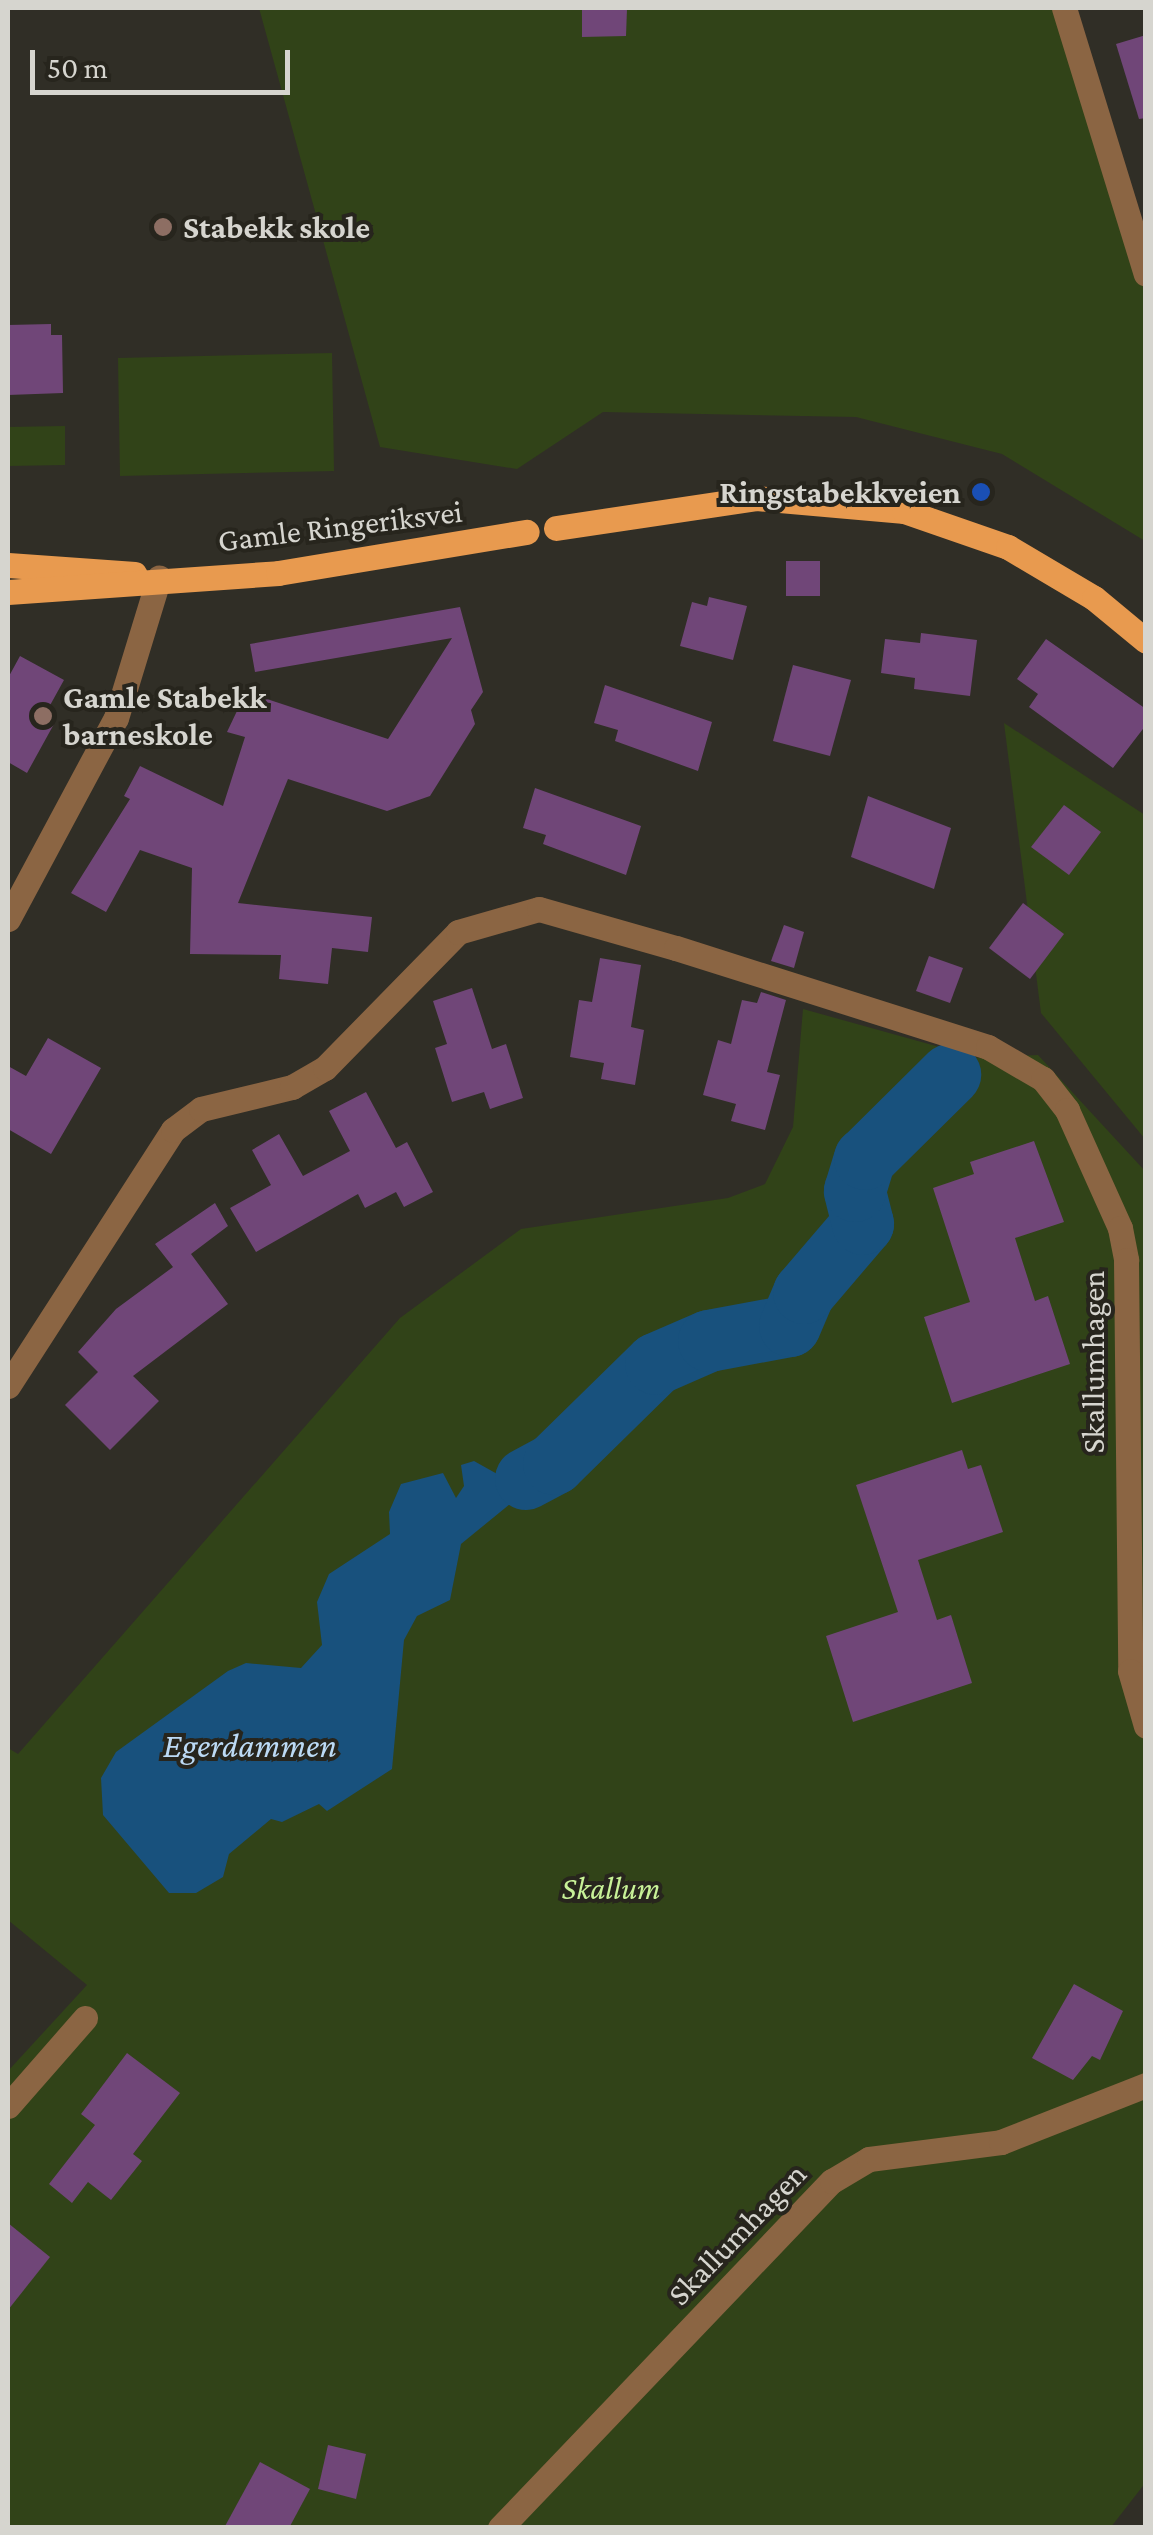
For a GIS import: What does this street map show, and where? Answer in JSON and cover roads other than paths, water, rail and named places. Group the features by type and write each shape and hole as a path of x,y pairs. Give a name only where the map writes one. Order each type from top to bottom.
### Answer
{"main road":[{"path":"556,528 756,498 904,511 1008,547 1094,598 1146,642"},
{"name":"Gamle Ringeriksvei","path":"8,592 159,577 278,573 527,532"},
{"name":"Gamle Ringeriksvei","path":"8,565 159,577"}],"street":[{"path":"1064,8 1146,274"},
{"path":"8,918 116,718 159,577"},
{"name":"Skallumhagen","path":"8,1386 173,1130 201,1108 292,1087 325,1068 458,932 486,918 538,908 988,1048 1042,1080 1067,1110 1120,1228 1130,1671 1146,1726"},
{"path":"8,2106 85,2018"},
{"name":"Skallumhagen","path":"500,2528 832,2181 870,2159 1002,2142 1146,2086"}],"water":[{"name":"Egerdammen","path":"474,1461 499,1475 522,1474 532,1486 461,1544 450,1600 417,1616 404,1640 392,1769 327,1811 319,1804 282,1822 271,1819 229,1854 223,1877 196,1893 169,1893 103,1815 101,1778 116,1752 228,1671 246,1663 301,1668 322,1645 317,1602 329,1574 390,1534 389,1512 401,1484 443,1473 456,1498 464,1486 461,1465"}],"waterway":[{"path":"526,1479 554,1464 656,1364 709,1341 790,1326 804,1293 863,1224 855,1191 865,1159 950,1075"}],"place":[{"name":"Stabekk skole","path":"163,227"},
{"name":"Ringstabekkveien","path":"981,492"},
{"name":"Gamle Stabekk barneskole","path":"43,716"}],"park label":[{"name":"Skallum","path":"611,1888"}]}
